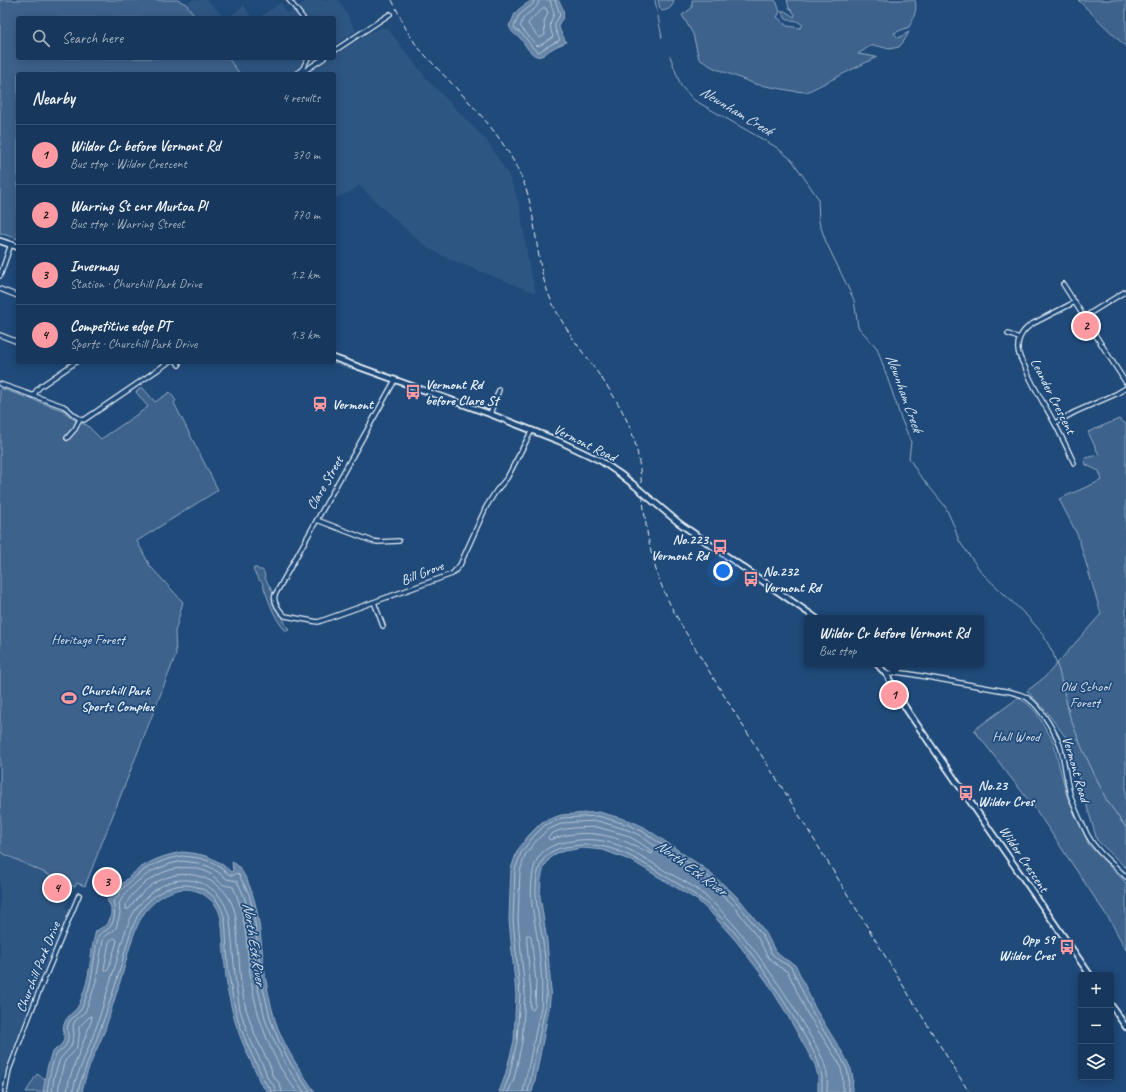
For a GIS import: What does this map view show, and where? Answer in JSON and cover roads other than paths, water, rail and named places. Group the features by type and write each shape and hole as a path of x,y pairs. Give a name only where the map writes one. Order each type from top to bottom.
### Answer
{"street":[{"path":"289,0 301,16"},
{"path":"336,50 390,14"},
{"path":"300,72 307,60"},
{"path":"302,72 321,60"},
{"path":"0,240 16,246"},
{"path":"0,276 11,244"},
{"path":"1063,284 1126,383"},
{"path":"0,290 16,295"},
{"path":"1084,317 1126,291"},
{"path":"1008,334 1019,338 1032,324 1074,302"},
{"path":"0,335 16,341"},
{"name":"Leander Crescent","path":"1019,338 1018,350 1025,369 1055,423 1074,463"},
{"name":"Vermont Road","path":"336,359 532,430 601,461 634,485 679,523 812,615"},
{"path":"34,396 36,391 41,386 73,364"},
{"path":"0,384 66,407 80,420 86,419 166,364"},
{"name":"Clare Street","path":"274,598 279,586 395,380"},
{"path":"1055,423 1126,388"},
{"path":"490,414 499,390"},
{"path":"67,438 75,429 80,420"},
{"name":"Bill Grove","path":"274,598 285,616 314,622 322,621 447,576 456,570 460,565 486,507 496,491 507,478 532,430"},
{"path":"317,520 372,541 399,541"},
{"path":"374,602 382,626"},
{"path":"880,667 887,675"},
{"name":"Vermont Road","path":"887,675 895,672 910,674 1011,692 1020,694 1036,705 1046,719 1061,747 1070,796 1092,843 1126,877"},
{"name":"Wildor Crescent","path":"887,675 909,713 1088,972"},
{"name":"Churchill Park Drive","path":"5,1092 9,1070 36,999 79,895"},
{"path":"1113,1008 1126,1027"}],"water":[{"path":"532,0 558,0 562,6 564,16 559,25 560,31 566,42 541,56 532,54 521,39 513,32 509,25 515,13"},
{"name":"North Esk River","path":"599,812 631,821 644,827 704,868 741,901 766,933 775,951 796,966 815,1008 851,1069 853,1079 852,1092 818,1092 818,1076 815,1065 767,982 736,941 712,914 697,900 632,861 603,850 583,848 557,853 551,857 544,867 541,879 540,896 547,941 551,990 549,1009 532,1092 499,1092 505,1076 514,1041 516,994 509,920 511,869 517,851 529,835 542,822 561,815"},
{"name":"North Esk River","path":"182,852 209,857 220,863 231,872 233,871 232,861 239,867 247,880 255,901 266,980 275,1020 287,1049 315,1092 268,1092 261,1084 248,1056 232,1011 227,990 221,917 216,906 210,899 195,890 186,889 170,892 162,897 148,908 139,921 105,1030 89,1068 82,1092 43,1092 50,1057 63,1042 64,1025 78,1006 84,991 96,931 108,924 111,914 111,907 107,900 129,877 142,867 164,856"}],"waterway":[{"name":"Newnham Creek","path":"655,0 662,38"},
{"name":"Newnham Creek","path":"670,56 681,86 694,100 776,147 792,160 818,198 819,222 826,242 854,300 858,327 877,348 900,416 911,442 909,458 918,473 945,506 959,541 982,573 1028,617 1042,633 1053,653 1070,717 1082,748 1106,799 1126,828"}],"railway":[{"path":"392,0 407,31 417,46 493,130 517,168 530,203 542,273 551,300 571,336 607,385 627,420 634,439 639,459 646,527 650,548 659,579 672,607 718,686 969,1092"}],"place":[{"name":"Warring St cnr Murtoa Pl","path":"1086,326"},
{"name":"Vermont Rd before Clare St","path":"413,392"},
{"name":"Vermont","path":"320,404"},
{"name":"No.223 Vermont Rd","path":"720,547"},
{"name":"No.232 Vermont Rd","path":"751,579"},
{"name":"Wildor Cr before Vermont Rd","path":"894,695"},
{"name":"Churchill Park Sports Complex","path":"69,698"},
{"name":"No.23 Wildor Cres","path":"966,793"},
{"name":"Invermay","path":"107,882"},
{"name":"Competitive edge PT","path":"57,888"},
{"name":"Opp 59 Wildor Cres","path":"1067,947"}],"park label":[{"name":"Heritage Forest","path":"88,639"},
{"name":"Old School Forest","path":"1085,694"},
{"name":"Hall Wood","path":"1016,736"}]}
